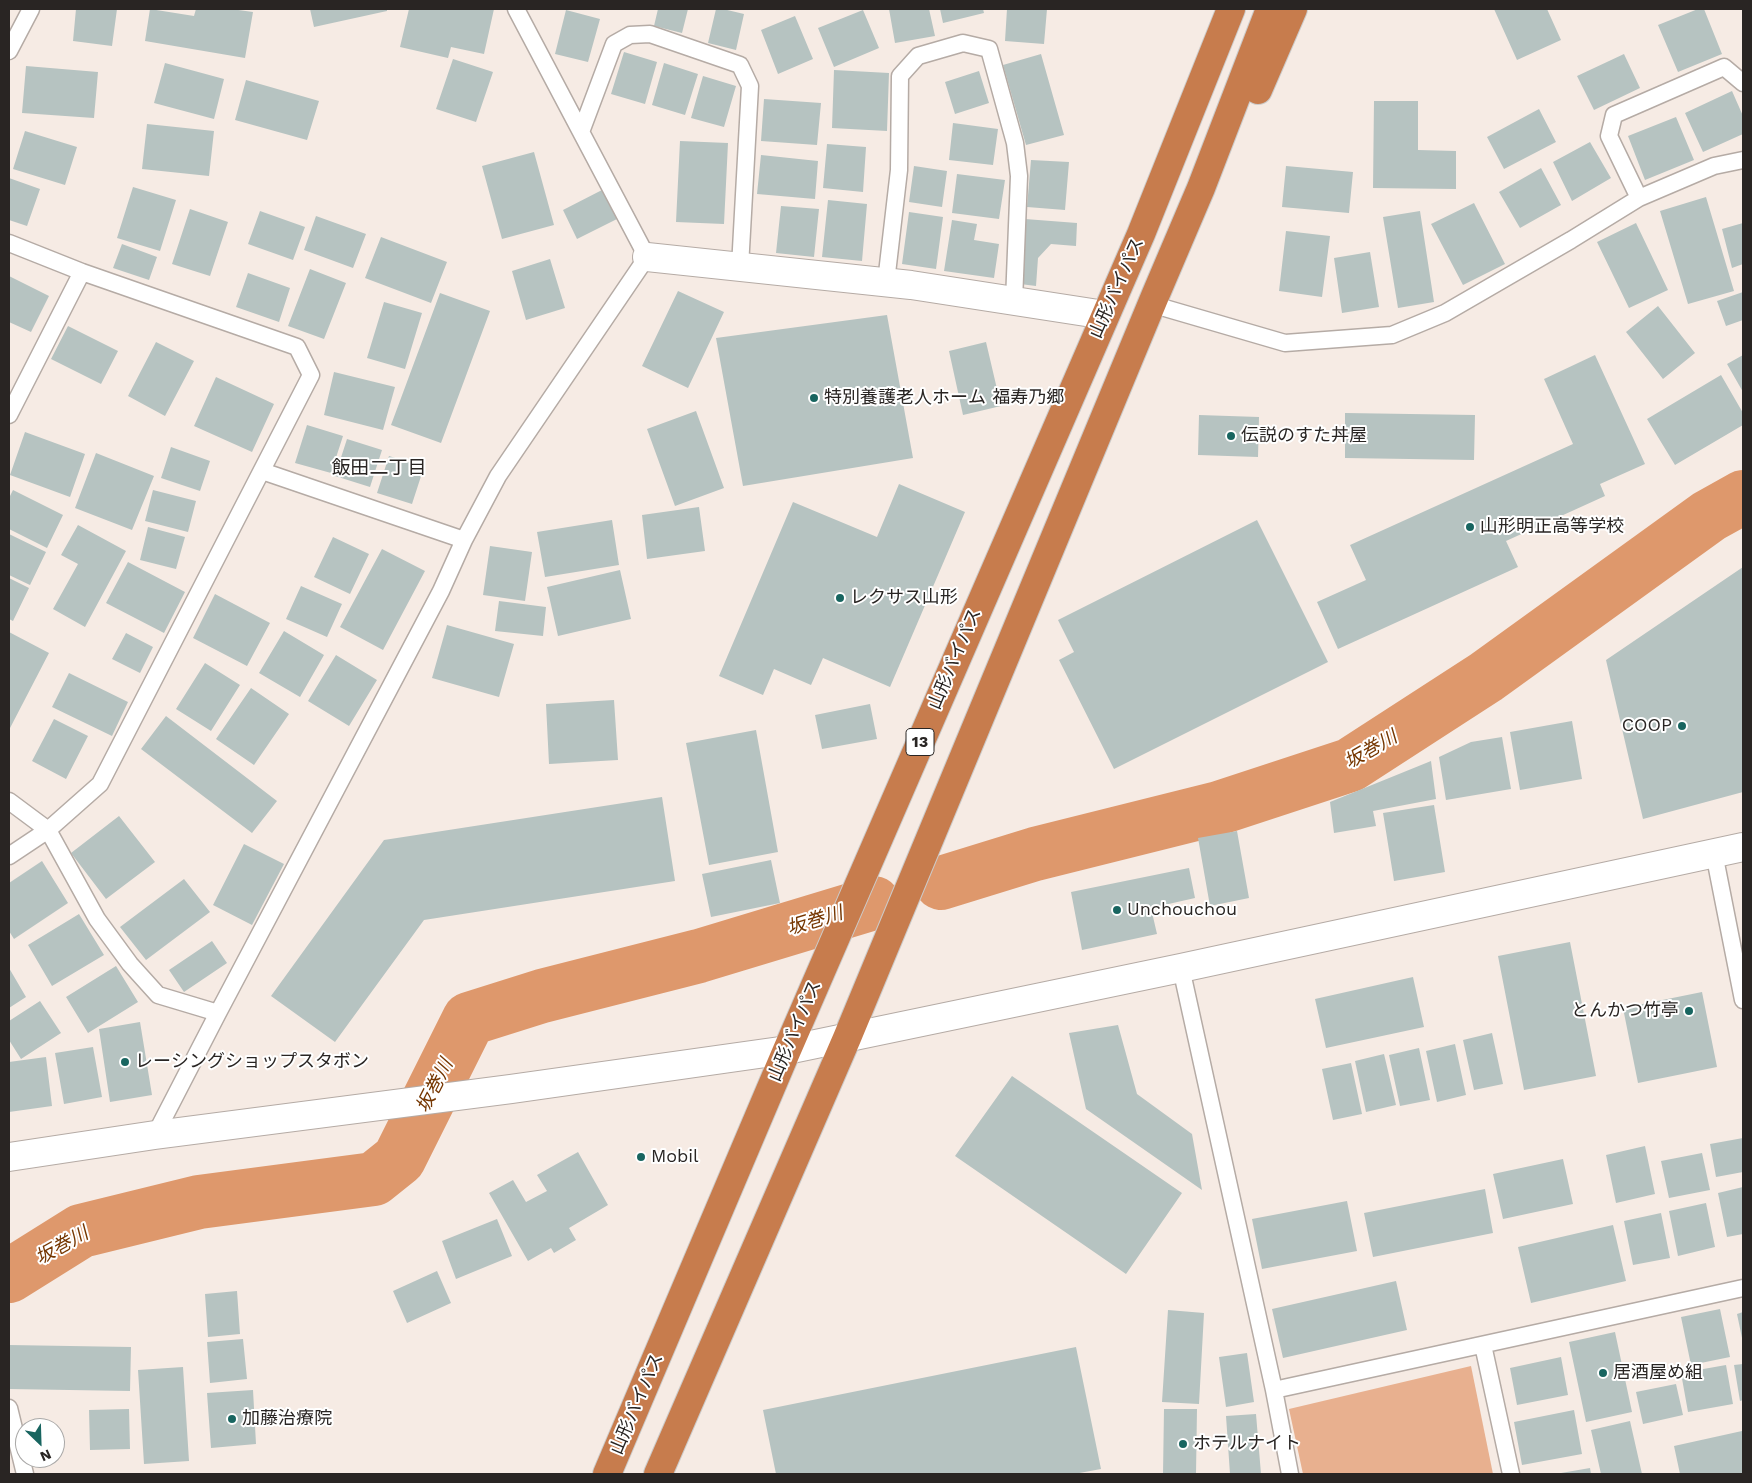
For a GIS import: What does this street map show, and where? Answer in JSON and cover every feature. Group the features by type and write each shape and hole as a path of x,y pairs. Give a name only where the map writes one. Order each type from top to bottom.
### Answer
{"highway":[{"path":"1141,234 1216,9"},
{"name":"山形バイパス","path":"607,1474 787,1050 1141,234 1230,9"},
{"name":"山形バイパス","path":"658,1474 847,1038 1201,188 1270,9"},
{"path":"1153,300 1230,155 1293,9"}],"street":[{"path":"647,257 886,282 1105,315"},
{"path":"9,1158 155,1135 512,1089 787,1050 1181,968 1743,847"}],"lane":[{"path":"9,51 32,9"},
{"path":"155,1135 441,591 464,540 498,476 647,257 516,9"},
{"path":"581,132 614,44 630,35 650,34 740,65 750,86 740,267"},
{"path":"886,282 899,170 900,76 918,56 963,43 990,49 1014,143 1019,176 1014,301"},
{"path":"1639,198 1610,136 1614,115 1724,67 1743,83"},
{"path":"1153,300 1285,342 1392,335 1445,313 1639,198 1714,166 1743,160"},
{"path":"9,243 82,272 298,347 311,375 100,784 48,830 9,856"},
{"path":"9,415 82,272"},
{"path":"262,471 464,540"},
{"path":"9,801 48,830 97,919 130,964 158,995 218,1014"},
{"path":"1714,853 1743,1000"},
{"path":"1181,968 1274,1390 1290,1474"},
{"path":"1274,1390 1743,1288"},
{"path":"1483,1345 1512,1474"},
{"path":"9,1408 25,1474"}],"shaded area":[{"path":"1471,1366 1493,1474 1303,1474 1289,1409"}],"building":[{"path":"76,9 117,9 112,46 73,41"},
{"path":"150,9 194,16 196,9 231,9 253,12 245,58 145,41"},
{"path":"310,9 387,9 387,11 314,27"},
{"path":"409,9 494,9 484,54 451,47 448,58 400,47"},
{"path":"658,9 688,9 682,33 654,26"},
{"path":"716,9 744,14 736,50 708,43"},
{"path":"889,9 929,9 935,36 895,43"},
{"path":"940,9 983,9 984,13 943,23"},
{"path":"1007,9 1047,9 1044,44 1005,41"},
{"path":"1494,9 1547,9 1561,40 1517,60"},
{"path":"1698,9 1704,9 1722,54 1678,72 1658,25"},
{"path":"566,10 600,19 588,62 555,54"},
{"path":"863,10 879,48 834,67 818,28"},
{"path":"795,16 813,59 778,74 761,30"},
{"path":"624,52 657,62 645,104 611,94"},
{"path":"1041,54 1064,135 1026,145 1003,65"},
{"path":"1624,54 1640,88 1594,110 1577,76"},
{"path":"453,59 493,72 476,122 436,109"},
{"path":"165,63 224,79 214,119 154,103"},
{"path":"664,63 698,74 685,115 652,105"},
{"path":"26,66 98,72 94,118 22,113"},
{"path":"834,70 889,73 887,131 832,128"},
{"path":"979,71 989,103 955,114 945,82"},
{"path":"703,76 736,86 724,127 691,118"},
{"path":"246,80 319,101 307,140 235,120"},
{"path":"1732,91 1743,116 1743,134 1703,152 1685,113"},
{"path":"764,99 821,103 817,145 761,141"},
{"path":"1374,101 1418,101 1418,150 1456,151 1456,189 1373,188"},
{"path":"1539,109 1556,142 1504,169 1487,137"},
{"path":"1676,117 1694,160 1645,180 1628,136"},
{"path":"953,123 998,129 993,165 949,160"},
{"path":"147,124 214,131 209,176 142,169"},
{"path":"25,131 77,147 65,185 13,169"},
{"path":"680,141 728,143 724,224 676,222"},
{"path":"1590,142 1611,178 1572,201 1553,162"},
{"path":"827,144 866,147 863,192 823,188"},
{"path":"534,152 554,225 502,239 482,166"},
{"path":"761,155 818,161 815,199 757,194"},
{"path":"1031,160 1069,162 1065,210 1027,207"},
{"path":"914,166 947,171 942,207 909,202"},
{"path":"1286,166 1353,172 1349,213 1282,207"},
{"path":"1541,168 1561,205 1520,228 1499,192"},
{"path":"957,174 1005,180 999,219 952,213"},
{"path":"9,178 40,189 27,226 9,220"},
{"path":"133,187 176,200 160,251 117,238"},
{"path":"602,190 617,219 577,239 563,210"},
{"path":"1706,197 1734,291 1688,304 1660,211"},
{"path":"828,200 867,204 862,261 822,257"},
{"path":"1474,203 1505,264 1463,285 1431,224"},
{"path":"781,206 819,209 814,257 776,253"},
{"path":"190,209 228,222 210,276 172,264"},
{"path":"260,211 305,227 293,260 248,244"},
{"path":"1420,211 1434,302 1398,308 1383,217"},
{"path":"909,212 943,217 936,269 902,264"},
{"path":"316,216 366,234 353,268 304,250"},
{"path":"1025,219 1077,223 1076,246 1051,244 1038,258 1036,286 1020,284"},
{"path":"952,220 977,224 974,240 999,244 994,278 944,271"},
{"path":"1636,223 1668,290 1629,308 1597,242"},
{"path":"1743,223 1743,264 1732,268 1722,229"},
{"path":"1286,231 1330,236 1322,297 1279,291"},
{"path":"381,237 447,262 431,303 365,278"},
{"path":"122,244 157,257 149,280 113,268"},
{"path":"1370,252 1379,307 1342,313 1334,258"},
{"path":"550,259 565,308 526,320 512,271"},
{"path":"310,269 346,283 324,339 288,326"},
{"path":"248,273 290,288 279,322 236,307"},
{"path":"9,276 49,296 31,332 9,322"},
{"path":"678,291 724,312 688,388 642,366"},
{"path":"1743,292 1743,320 1726,326 1717,301"},
{"path":"440,293 490,311 441,443 391,425"},
{"path":"384,302 422,313 405,369 367,358"},
{"path":"1658,306 1695,353 1663,379 1626,332"},
{"name":"特別養護老人ホーム 福寿乃郷","path":"887,315 913,458 743,486 716,338"},
{"path":"68,326 118,351 101,384 51,359"},
{"path":"156,342 194,361 165,416 128,396"},
{"path":"986,342 1001,406 963,415 949,351"},
{"path":"1595,355 1645,464 1600,484 1605,496 1506,541 1518,567 1338,649 1317,602 1366,580 1350,545 1573,444 1544,379"},
{"path":"1743,355 1743,392 1727,364"},
{"path":"334,372 395,387 383,430 324,415"},
{"path":"1721,375 1743,413 1743,425 1675,465 1647,419"},
{"path":"216,377 274,404 252,452 194,426"},
{"path":"696,411 724,488 675,506 647,429"},
{"path":"1345,413 1475,415 1474,460 1345,458"},
{"path":"1199,415 1259,417 1258,457 1198,455"},
{"path":"307,425 343,436 331,473 295,463"},
{"path":"25,432 85,454 70,497 10,475"},
{"path":"347,439 382,450 370,487 335,476"},
{"path":"171,447 210,461 200,491 161,478"},
{"path":"96,453 154,476 132,530 75,508"},
{"path":"389,456 424,467 412,504 377,493"},
{"name":"レクサス山形","path":"899,484 965,512 890,687 823,658 811,685 774,669 763,695 719,676 793,502 877,537"},
{"path":"13,490 63,515 47,548 9,529 9,498"},
{"path":"153,490 196,501 188,532 145,521"},
{"path":"699,507 705,551 647,559 642,515"},
{"path":"612,520 619,565 545,577 537,532"},
{"path":"1257,520 1328,662 1114,769 1059,660 1074,652 1058,620"},
{"path":"78,525 126,551 85,627 53,609 78,564 61,555"},
{"path":"148,527 185,537 176,569 140,560"},
{"path":"9,534 46,552 30,585 9,575"},
{"path":"333,537 369,554 350,594 314,577"},
{"path":"490,546 532,552 525,601 483,595"},
{"path":"382,549 425,571 383,650 340,627"},
{"path":"128,562 185,592 164,633 106,603"},
{"name":"COOP","path":"1743,567 1743,792 1643,819 1606,660"},
{"path":"620,570 631,619 558,636 547,587"},
{"path":"9,578 29,588 13,621 9,619"},
{"path":"301,586 342,604 327,637 286,619"},
{"path":"215,594 270,623 247,666 193,638"},
{"path":"499,601 546,607 543,636 495,631"},
{"path":"447,625 514,644 499,697 432,678"},
{"path":"284,631 324,655 300,697 259,673"},
{"path":"9,632 49,653 9,730"},
{"path":"126,633 153,647 140,673 112,659"},
{"path":"336,655 377,680 349,726 308,701"},
{"path":"205,663 240,685 211,731 176,709"},
{"path":"69,673 128,702 112,736 52,707"},
{"path":"251,688 289,714 254,765 216,739"},
{"path":"614,700 618,760 549,764 546,704"},
{"path":"870,704 877,739 822,749 815,715"},
{"path":"166,716 277,801 252,833 141,749"},
{"path":"54,719 88,736 66,779 32,761"},
{"path":"1572,721 1582,779 1520,790 1510,732"},
{"path":"756,730 778,852 709,865 686,743"},
{"path":"1502,737 1511,789 1446,800 1439,757 1471,742"},
{"path":"1431,761 1436,799 1373,811 1376,826 1334,833 1330,802"},
{"path":"662,797 675,881 424,920 335,1042 271,996 384,840"},
{"path":"1434,805 1445,872 1394,881 1383,813"},
{"path":"119,816 155,862 106,899 71,853"},
{"path":"1237,831 1249,898 1210,906 1198,838"},
{"path":"244,844 284,864 252,925 213,905"},
{"path":"771,860 780,903 711,917 702,874"},
{"path":"42,861 68,903 14,939 9,931 9,883"},
{"path":"1189,868 1195,898 1151,908 1157,934 1082,950 1071,892"},
{"path":"184,879 210,912 146,960 120,927"},
{"path":"79,914 104,955 52,986 28,945"},
{"path":"212,941 227,963 184,992 169,970"},
{"path":"1570,942 1596,1076 1524,1090 1498,956"},
{"path":"116,966 138,1002 88,1033 66,997"},
{"path":"9,968 26,997 9,1008"},
{"path":"1413,977 1424,1027 1326,1048 1315,999"},
{"path":"1702,992 1717,1067 1638,1083 1623,1008"},
{"path":"40,1001 61,1033 21,1059 9,1040 9,1021"},
{"name":"レーシングショップスタボン","path":"140,1022 152,1095 110,1102 99,1029"},
{"path":"1118,1025 1137,1094 1192,1134 1202,1190 1086,1109 1069,1033"},
{"path":"1492,1033 1503,1084 1474,1090 1463,1040"},
{"path":"1455,1044 1466,1095 1437,1102 1426,1051"},
{"path":"93,1047 102,1097 64,1104 55,1053"},
{"path":"1419,1048 1430,1100 1400,1106 1389,1055"},
{"path":"1384,1054 1396,1105 1366,1112 1355,1061"},
{"path":"46,1057 52,1106 9,1112 9,1062"},
{"path":"1351,1063 1362,1114 1333,1120 1322,1069"},
{"path":"1012,1076 1182,1193 1126,1274 955,1156"},
{"path":"1743,1138 1743,1172 1716,1177 1710,1144"},
{"path":"1645,1146 1655,1194 1616,1203 1606,1155"},
{"path":"578,1152 608,1205 569,1228 576,1240 554,1253 551,1248 528,1261 489,1193 513,1180 526,1202 547,1191 537,1175"},
{"path":"1702,1153 1710,1190 1669,1198 1661,1161"},
{"path":"1563,1159 1573,1204 1503,1219 1493,1174"},
{"path":"1743,1187 1743,1234 1727,1237 1718,1193"},
{"path":"1485,1189 1493,1233 1373,1257 1364,1213"},
{"path":"1347,1201 1357,1251 1262,1269 1252,1219"},
{"path":"1706,1203 1715,1247 1678,1256 1669,1211"},
{"path":"1661,1213 1670,1258 1633,1265 1624,1221"},
{"path":"497,1219 512,1256 456,1279 442,1241"},
{"path":"1613,1225 1626,1281 1531,1303 1518,1247"},
{"path":"437,1271 451,1303 407,1323 393,1291"},
{"path":"1396,1281 1407,1330 1283,1358 1272,1309"},
{"path":"237,1291 240,1334 208,1337 205,1294"},
{"path":"1720,1309 1730,1357 1691,1365 1681,1317"},
{"path":"1168,1310 1204,1313 1199,1404 1162,1402"},
{"path":"1743,1312 1743,1338 1742,1338 1737,1314"},
{"path":"1615,1332 1632,1412 1586,1422 1569,1342"},
{"path":"243,1339 247,1379 210,1383 207,1342"},
{"path":"9,1345 131,1347 130,1391 9,1389"},
{"path":"1076,1347 1101,1469 1074,1474 776,1474 763,1410"},
{"path":"1247,1353 1254,1402 1226,1407 1219,1357"},
{"path":"1561,1357 1568,1395 1517,1405 1510,1368"},
{"path":"1743,1364 1743,1400 1740,1401 1734,1365"},
{"path":"1726,1365 1733,1404 1688,1412 1681,1373"},
{"path":"183,1367 189,1461 144,1464 138,1370"},
{"path":"1676,1384 1683,1415 1643,1424 1636,1392"},
{"name":"加藤治療院","path":"253,1390 256,1444 211,1448 207,1393"},
{"path":"129,1409 130,1449 90,1450 89,1410"},
{"path":"1164,1409 1197,1409 1196,1474 1163,1474"},
{"path":"1574,1410 1582,1454 1522,1465 1514,1422"},
{"path":"1256,1414 1261,1474 1230,1474 1226,1416"},
{"path":"1630,1421 1642,1474 1601,1474 1591,1430"},
{"path":"1742,1431 1743,1474 1680,1474 1674,1446"},
{"path":"1590,1468 1591,1474 1561,1474 1561,1473"}],"waterway":[{"name":"坂巻川","path":"941,883 1035,854 1219,808 1350,765 1486,677 1709,516 1743,497"},
{"name":"坂巻川","path":"9,1276 81,1231 199,1202 374,1179 399,1159 469,1019 542,996 699,956 874,903"}],"place":[{"name":"特別養護老人ホーム 福寿乃郷","path":"814,398"},
{"name":"伝説のすた丼屋","path":"1231,436"},
{"name":"山形明正高等学校","path":"1470,527"},
{"name":"レクサス山形","path":"840,598"},
{"name":"COOP","path":"1682,726"},
{"name":"Unchouchou","path":"1117,910"},
{"name":"とんかつ竹亭","path":"1689,1011"},
{"name":"レーシングショップスタボン","path":"125,1062"},
{"name":"Mobil","path":"641,1157"},
{"name":"居酒屋め組","path":"1603,1373"},
{"name":"加藤治療院","path":"232,1419"},
{"name":"ホテルナイト","path":"1183,1444"}],"district":[{"name":"飯田二丁目","path":"379,468"}]}
